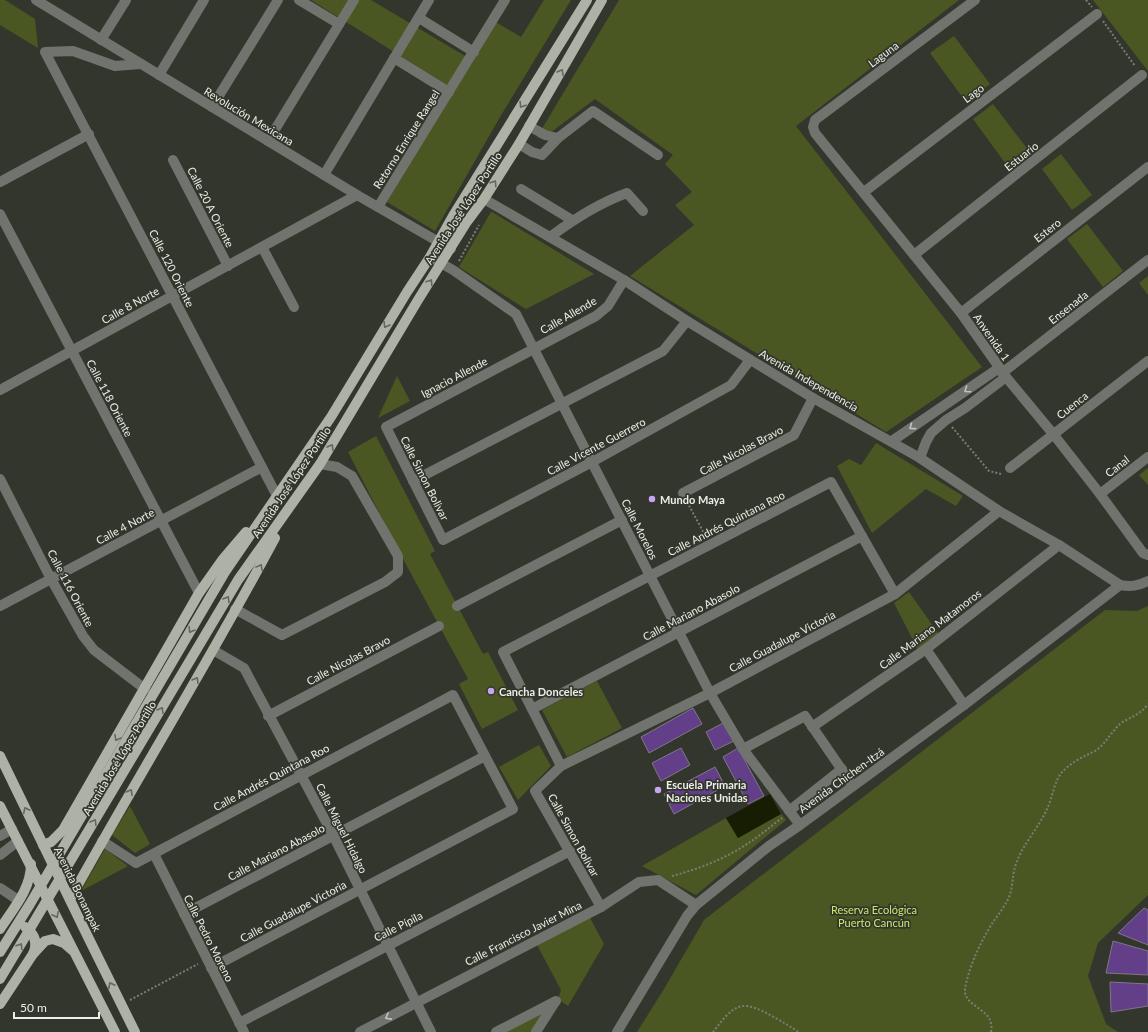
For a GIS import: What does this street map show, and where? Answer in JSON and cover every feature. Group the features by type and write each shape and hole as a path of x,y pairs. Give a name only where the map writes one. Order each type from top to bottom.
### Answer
{"main road":[{"name":"Avenida José López Portillo","path":"0,952 34,898 225,572 331,417 406,292 430,257 453,216 587,0"},
{"name":"Avenida José López Portillo","path":"0,979 238,580 320,464 418,300 466,223 484,199 519,144 602,0"},
{"path":"43,845 51,842 60,833 72,815 200,593 224,559 277,496"},
{"path":"70,899 235,609 250,586 294,502"},
{"name":"Avenida Bonampak","path":"0,756 135,1032"},
{"path":"0,806 3,818 12,829 115,1032"},
{"path":"72,815 74,831 80,837 88,841 103,840"},
{"path":"0,930 28,885 31,873 30,864"},
{"path":"0,930 13,925 26,927 34,936 36,948 0,1004"},
{"path":"33,954 45,941 54,939 64,943 75,952"}],"street":[{"name":"Revolución Mexicana","path":"36,0 48,3 101,40 357,195 451,249"},
{"path":"101,40 126,0"},
{"path":"159,75 204,0"},
{"path":"212,107 278,0"},
{"path":"299,0 339,24"},
{"path":"268,141 354,0"},
{"path":"324,175 430,0"},
{"path":"449,92 505,0"},
{"name":"Laguna","path":"815,133 813,127 815,120 975,0"},
{"name":"Lago","path":"864,192 1097,14"},
{"path":"419,18 474,52"},
{"name":"Calle 120 Oriente","path":"141,64 115,66 73,51 45,52 277,496"},
{"name":"Retorno Enrique Rangel","path":"378,207 449,92 394,58"},
{"name":"Estuario","path":"914,256 1142,76"},
{"path":"519,144 532,152 542,155 558,138 593,111 658,155"},
{"path":"529,126 545,135 558,138"},
{"name":"Anvenida 1","path":"815,133 961,313 1003,373 1100,494 1143,553 1148,555"},
{"path":"0,182 89,134"},
{"name":"Calle 20 A Oriente","path":"173,160 228,266"},
{"name":"Estero","path":"961,313 1148,167"},
{"path":"521,189 572,220"},
{"path":"550,237 572,220 612,198 627,193 643,210"},
{"name":"Calle 8 Norte","path":"0,390 357,195"},
{"name":"Avenida Independencia","path":"484,199 624,280 687,321 813,398 892,441 999,510 1059,545 1120,585"},
{"name":"Calle 118 Oriente","path":"0,214 200,593"},
{"path":"262,247 294,307"},
{"path":"430,257 442,263"},
{"name":"Ensenada","path":"920,458 931,433 946,420 965,408 1003,373 1148,260"},
{"name":"Calle Morelos","path":"442,263 516,314 710,693 744,750 800,825"},
{"name":"Calle Allende","path":"533,348 596,316 608,306 624,280"},
{"path":"413,481 663,351 687,321"},
{"name":"Ignacio Allende","path":"386,427 533,348"},
{"name":"Calle Vicente Guerrero","path":"443,540 592,462 731,385 750,360"},
{"name":"Cuenca","path":"1010,468 1148,361"},
{"name":"Ensenada","path":"892,441 1003,373"},
{"name":"Calle Nicolas Bravo","path":"683,493 794,435 813,398"},
{"name":"Calle Simon Bolivar","path":"386,427 443,540"},
{"name":"Canal","path":"1100,494 1148,457"},
{"path":"235,609 282,635 384,582 398,572 398,556 352,476 337,467 320,464"},
{"name":"Calle 4 Norte","path":"0,606 262,467"},
{"name":"Calle 116 Oriente","path":"0,479 83,636 94,650 145,689"},
{"name":"Calle Andrés Quintana Roo","path":"532,709 503,652 831,482 862,536"},
{"name":"Calle Guadalupe Victoria","path":"561,766 710,693 895,594 999,510"},
{"path":"457,606 622,520"},
{"path":"862,536 895,594"},
{"name":"Calle Mariano Abasolo","path":"532,709 862,536"},
{"name":"Calle Mariano Matamoros","path":"812,727 926,649 1059,545"},
{"path":"1120,585 1139,585 1148,581"},
{"name":"Avenida Chichen-Itzá","path":"617,1032 687,916 696,905 769,846 964,705 1120,585"},
{"name":"Calle Nicolas Bravo","path":"268,716 439,626"},
{"path":"926,649 964,705"},
{"name":"Calle Miguel Hidalgo","path":"213,650 244,668 360,889 431,1032"},
{"name":"Calle Andrés Quintana Roo","path":"103,840 136,863 453,695 485,756"},
{"path":"532,709 561,766"},
{"path":"744,750 805,716 853,786"},
{"name":"Calle Guadalupe Victoria","path":"209,964 360,889 513,808 485,756"},
{"name":"Calle Mariano Abasolo","path":"184,914 485,756"},
{"name":"Calle Simon Bolivar","path":"561,766 535,791 601,907"},
{"path":"789,811 842,769"},
{"path":"0,836 12,829"},
{"path":"0,855 18,841"},
{"name":"Calle Pípila","path":"241,1027 388,945 570,851"},
{"name":"Calle Pedro Moreno","path":"154,854 241,1027"},
{"path":"658,880 696,905"},
{"name":"Calle Francisco Javier Mina","path":"360,1032 601,907 639,882 658,880"},
{"path":"0,888 18,900"},
{"path":"496,1032 556,1000 536,1032"}],"path":[{"path":"1086,0 1142,76"},
{"path":"946,420 989,471 1002,474 1010,468"},
{"path":"683,493 710,545"},
{"path":"991,1032 992,1025 988,1016 966,997 965,991 969,975 978,952 993,922 1002,911 1010,896 1015,866 1025,845 1038,827 1048,808 1060,775 1065,769 1098,749 1120,724 1144,710 1148,704"},
{"path":"658,880 685,873 727,856 750,842 789,811"},
{"path":"121,1005 209,964"},
{"path":"713,1032 735,1009 743,1006 756,1008 799,1032"}],"green space":[{"path":"0,0 5,0 35,19 38,48 0,25"},
{"path":"311,0 371,0 470,59 494,21 521,37 544,0 571,0 500,117 435,231 387,202 455,90"},
{"path":"619,0 959,0 796,126 982,367 886,432 630,276 694,225 675,205 692,192 665,164 673,155 595,99 542,139 537,137"},
{"path":"1093,0 1148,0 1148,71"},
{"path":"954,36 990,84 966,102 930,53"},
{"path":"993,104 1029,151 1008,167 973,119"},
{"path":"1061,154 1092,195 1072,210 1042,169"},
{"path":"491,212 594,274 526,309 459,267"},
{"path":"1087,224 1123,271 1103,287 1067,239"},
{"path":"1148,276 1148,295 1139,283"},
{"path":"397,376 410,401 378,418"},
{"path":"376,436 435,551 430,554 483,654 488,652 518,710 482,729 459,684 468,679 402,557 348,452"},
{"path":"876,443 963,496 956,506 926,489 872,533 837,466 849,459 861,465"},
{"path":"1148,468 1148,485 1139,475"},
{"path":"909,592 940,636 918,650 894,603"},
{"name":"Reserva Ecológica Puerto Cancún","path":"1148,606 1148,895 1098,943 1088,976 1106,1024 1118,1032 637,1032 704,920 1105,610 1137,611"},
{"path":"597,681 622,728 567,757 542,710"},
{"path":"539,745 551,766 518,800 499,767"},
{"path":"130,806 150,844 135,853 112,835"},
{"path":"781,814 786,820 696,895 642,866 726,818 738,838"},
{"path":"105,849 128,866 81,891"},
{"path":"589,916 604,944 568,1006 558,999 561,990 537,945"},
{"path":"550,1005 533,1032 502,1032"}],"shaded area":[{"path":"770,794 781,814 738,838 726,818"}],"building":[{"path":"693,708 702,724 649,753 641,737"},
{"path":"727,721 736,740 715,750 706,732"},
{"path":"681,748 690,765 661,781 652,763"},
{"path":"738,748 764,796 748,804 723,757"},
{"path":"715,767 725,786 674,814 664,794"},
{"path":"1144,908 1148,910 1148,945 1118,933"},
{"path":"1113,941 1148,951 1148,975 1106,973"},
{"path":"1110,982 1148,984 1148,1006 1111,1012"}],"place":[{"name":"Mundo Maya","path":"652,499"},
{"name":"Cancha Donceles","path":"491,691"},
{"name":"Escuela Primaria Naciones Unidas","path":"658,790"}]}
